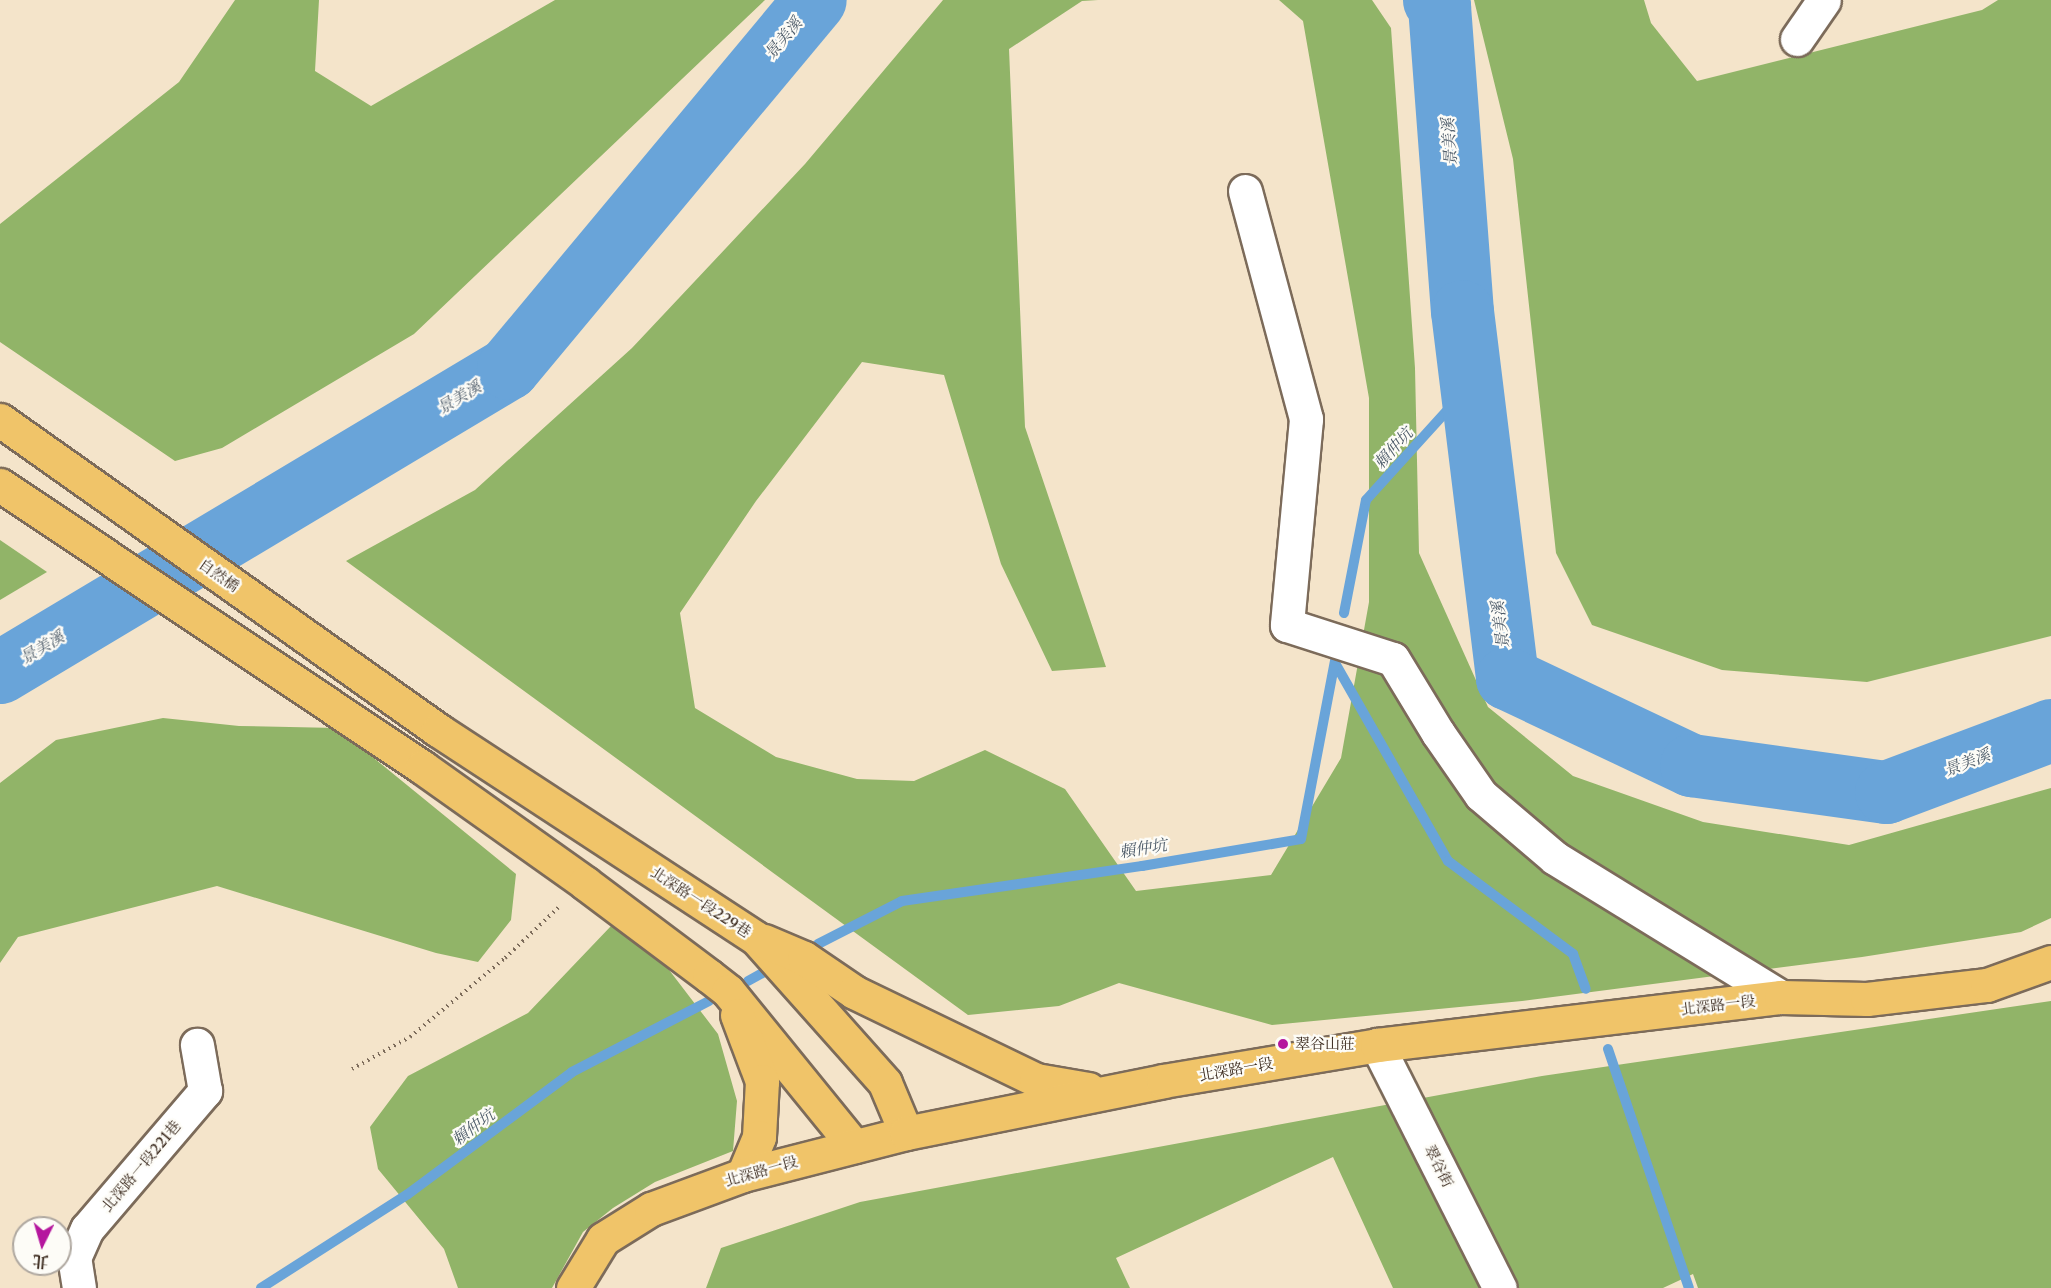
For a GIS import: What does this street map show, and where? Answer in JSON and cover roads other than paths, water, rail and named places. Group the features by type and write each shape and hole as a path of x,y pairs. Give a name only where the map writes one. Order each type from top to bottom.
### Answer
{"main road":[{"name":"自然橋","path":"0,420 438,730"},
{"path":"0,485 422,767 585,882 728,991 854,1146"},
{"name":"北深路一段229巷","path":"438,730 756,938 885,1083 906,1133"},
{"path":"756,938 804,958 854,992 1035,1080 1105,1092"},
{"name":"北深路一段","path":"573,1288 603,1239 651,1209 743,1175 906,1133 1105,1092 1377,1045 1781,997 1867,999 1987,985 2051,962"},
{"path":"728,991 762,1080 759,1137 743,1175"}],"street":[{"path":"1797,39 1824,0"},
{"path":"1245,191 1306,419 1287,625 1393,658 1438,733 1481,795 1555,858 1781,997"},
{"name":"北深路一段221巷","path":"79,1288 74,1258 87,1229 205,1091 197,1045"},
{"name":"翠谷街","path":"1377,1045 1500,1288"}],"waterway":[{"name":"景美溪","path":"0,672 508,368 815,0"},
{"name":"景美溪","path":"1434,0 1439,6 1462,311 1507,678 1691,765 1886,792 2051,730"},
{"name":"賴仲坑","path":"1344,613 1366,500 1471,384"},
{"name":"賴仲坑","path":"818,944 902,901 1142,866 1301,839 1335,660"},
{"path":"1335,663 1448,861 1573,954 1586,989"},
{"name":"賴仲坑","path":"748,981 775,966"},
{"name":"賴仲坑","path":"261,1288 408,1194 572,1072 709,1001"},
{"path":"1608,1049 1689,1288"}],"place":[{"name":"翠谷山莊","path":"1283,1044"}]}
